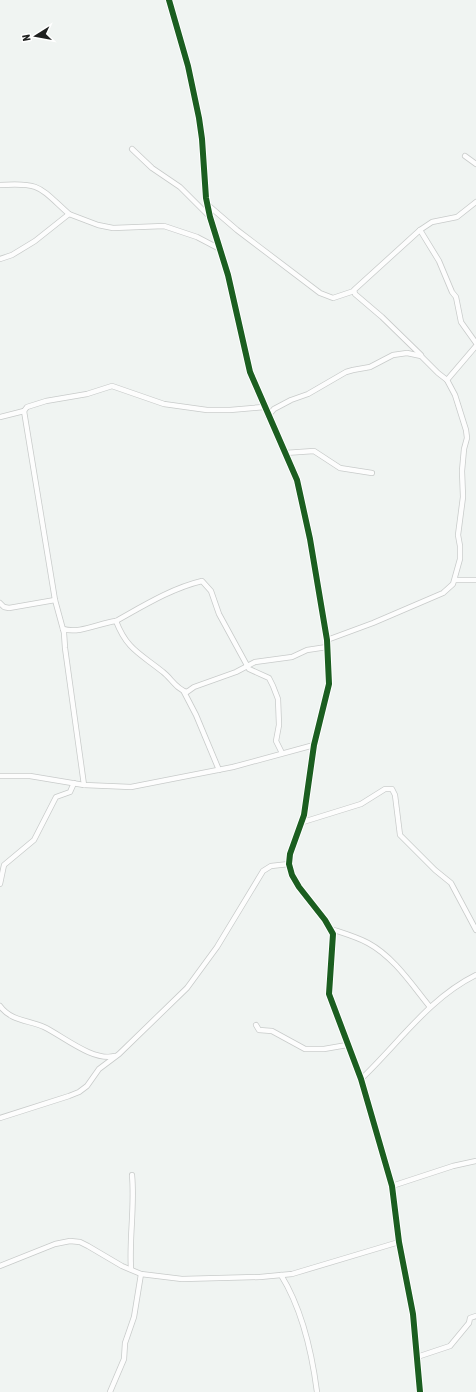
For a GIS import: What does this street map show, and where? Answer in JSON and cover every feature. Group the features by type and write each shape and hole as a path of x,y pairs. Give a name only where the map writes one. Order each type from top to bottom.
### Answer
{"street":[{"path":"169,0 188,66 198,111 210,217 218,248 230,281 250,372 297,480 303,504 327,640 329,684 314,745 303,822 290,854 289,864 292,875 299,887 331,929 334,940 328,994 361,1079 392,1186 399,1242 413,1314 420,1392"},
{"path":"132,149 152,168 180,187 210,217"},
{"path":"465,156 476,164"},
{"path":"0,185 36,186 43,190 69,214 98,226 113,228 164,226 197,237 218,248"},
{"path":"354,292 354,288 420,230 432,222 457,217 476,202"},
{"path":"208,205 237,230 320,294 333,298 354,292"},
{"path":"0,259 12,255 35,241 69,214"},
{"path":"420,230 440,261 452,292 456,297 461,322 476,343"},
{"path":"327,640 373,624 443,593 450,588 455,580 460,553 458,535 463,498 462,459 467,438 455,395 447,380 354,292"},
{"path":"447,380 476,346"},
{"path":"268,416 279,406 308,394 353,370 370,367 398,353 421,356"},
{"path":"0,417 24,411 30,405 81,395 112,386 164,404 207,410 230,410 264,406"},
{"path":"24,411 55,600 63,629 84,784"},
{"path":"285,453 314,451 340,468 372,473"},
{"path":"455,580 476,580"},
{"path":"63,629 77,631 102,622 116,621 162,597 202,581 210,591 225,626 249,669 254,673 269,678 273,686 278,699 279,725 276,741 282,754"},
{"path":"0,603 4,607 9,608 55,600"},
{"path":"116,621 124,639 133,651 163,672 184,692 196,715 219,770"},
{"path":"184,692 261,661 292,657 307,650 327,647"},
{"path":"0,776 30,776 74,783 131,787 219,770 314,745"},
{"path":"0,884 6,862 34,840 56,797 70,792 74,783"},
{"path":"303,822 361,804 385,789 392,789 395,795 400,835 435,870 452,883 476,930"},
{"path":"0,1118 79,1092 87,1086 104,1065 119,1054 166,1010 202,970 263,871 271,866 289,864"},
{"path":"331,929 368,943 384,954 400,970 430,1007"},
{"path":"361,1079 430,1007 453,989 476,975"},
{"path":"0,1006 6,1014 43,1027 87,1051 109,1057 119,1054"},
{"path":"256,1025 259,1030 272,1031 305,1049 324,1049 347,1045"},
{"path":"392,1186 453,1166 476,1161"},
{"path":"131,1269 130,1247 133,1189 132,1175"},
{"path":"0,1266 55,1244 70,1241 80,1242 141,1274 182,1278 260,1277 306,1270 399,1242"},
{"path":"110,1392 124,1359 125,1343 134,1317 141,1274"},
{"path":"281,1275 286,1283 304,1330 313,1363 317,1392"},
{"path":"417,1357 450,1346 469,1323 470,1318 476,1316"}],"cycle path":[{"path":"169,0 188,66 199,118 206,198 210,217 228,275 250,372 297,480 310,539 327,640 329,684 314,745 304,815 290,854 289,864 292,875 299,887 325,920 333,934 329,994 361,1079 392,1186 399,1242 413,1314 420,1392"}]}
